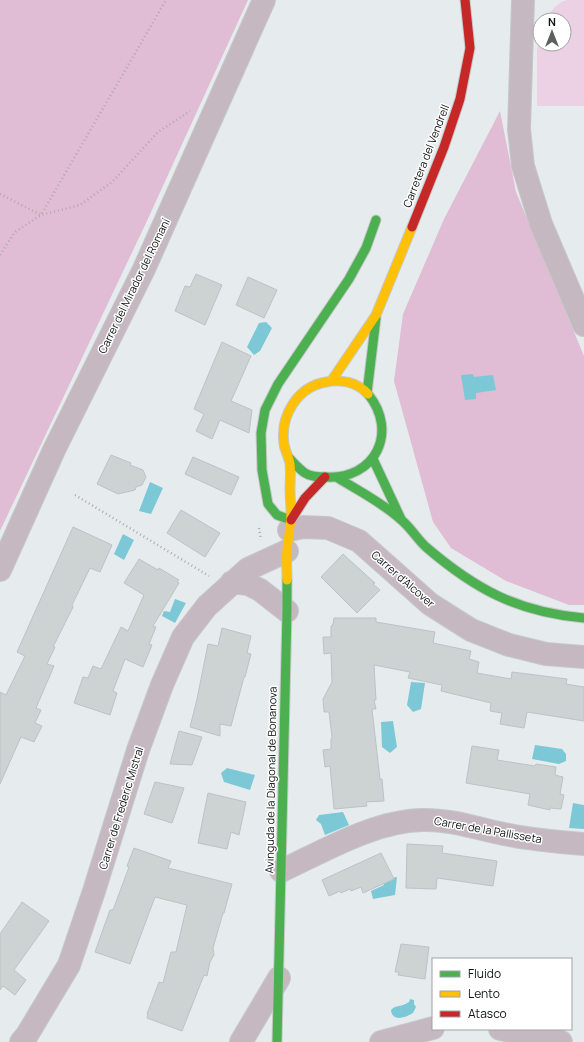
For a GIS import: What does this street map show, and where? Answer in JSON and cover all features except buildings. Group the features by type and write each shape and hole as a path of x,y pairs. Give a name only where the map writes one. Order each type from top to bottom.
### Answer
{"street":[{"name":"Carrer del Mirador del Romaní","path":"0,570 54,450 144,269 264,0"},
{"name":"Carretera del Vendrell","path":"332,380 376,315 444,147 460,99 470,48 465,0"},
{"path":"523,0 519,129 523,166 541,224 584,325"},
{"path":"289,533 268,504 262,470 261,434 265,410 278,384 349,279 366,248 376,220"},
{"name":"Carretera del Vendrell","path":"367,393 376,315"},
{"path":"332,380 345,381 357,385 367,393 376,404 382,418 383,432 380,446 373,459 352,475 338,478 315,476 303,472 289,458 284,444 287,416 293,402 304,391 317,383 332,380"},
{"name":"Avinguda de la Diagonal de Bonanova","path":"277,1042 289,533 289,458"},
{"path":"373,459 401,519"},
{"path":"289,533 305,498 325,477"},
{"path":"338,478 401,519 448,567 502,600 532,610 562,617 584,618"},
{"name":"Carrer d'Alcover","path":"289,533 304,526 328,528 359,541 430,604 471,630 509,644 546,654 584,658"},
{"name":"Carrer de Frederic Mistral","path":"21,1042 27,1035 68,965 101,870 138,750 162,685 183,637 206,606 289,533"},
{"path":"232,582 248,584 260,590 287,611"},
{"name":"Carrer de la Pallisseta","path":"281,871 333,846 369,831 395,823 423,820 461,824 509,835 556,842 584,844"},
{"path":"242,1042 279,978"},
{"path":"381,1042 432,1028"},
{"path":"505,1030 549,1038 561,1042"}],"path":[{"path":"41,215 166,0"},
{"path":"0,254 15,232 41,215 80,205 112,182 158,132 191,111"},
{"path":"0,194 41,215"},
{"path":"75,495 210,577"}],"shaded area":[{"path":"0,0 248,0 146,223 0,531"},
{"path":"584,0 584,106 537,106 537,52 572,52 572,12 551,12 557,5 563,1"},
{"path":"500,111 516,192 584,356 584,605 569,605 506,581 451,548 433,522 394,381 403,314 444,219"}],"water":[{"path":"266,322 272,328 260,351 254,355 247,347 259,323"},
{"path":"473,374 474,377 493,375 496,390 476,393 476,399 465,400 461,375"},
{"path":"150,482 163,488 151,514 139,511"},
{"path":"123,534 134,540 124,560 114,554"},
{"path":"175,599 186,603 175,623 162,616 164,611 170,612"},
{"path":"411,682 425,683 421,709 413,712 407,705"},
{"path":"393,721 397,747 390,753 382,747 381,722"},
{"path":"535,745 562,749 566,754 566,761 559,764 532,759"},
{"path":"227,768 255,775 250,790 224,782 221,773"},
{"path":"573,803 584,805 584,829 569,828"},
{"path":"343,812 349,825 325,835 321,824 316,820 319,815"},
{"path":"397,877 395,895 373,899 371,891 384,885 382,880"},
{"path":"410,999 414,1000 416,1007 413,1013 396,1018 392,1014 391,1010 395,1007 406,1004"}],"traffic: fast":[{"path":"291,520 277,515 268,504 262,470 261,433 265,410 278,384 349,279 366,248 376,220"},
{"path":"367,393 376,318"},
{"path":"289,458 305,473 312,476 343,476 358,471 369,462 377,451 381,438 381,423 377,409 368,394"},
{"path":"373,459 401,519"},
{"path":"338,478 392,512 403,521 426,547 444,562 481,587 518,604 560,615 584,618"},
{"path":"277,1042 287,580"}],"traffic: slow":[{"path":"332,380 376,315 412,227"},
{"path":"287,580 287,554 291,518 290,470 283,434 288,413 299,396 316,385 326,382 348,382 354,384 368,394"}],"traffic: jam":[{"path":"412,227 444,147 460,99 470,48 465,0"},
{"path":"291,520 305,498 325,477"}]}
